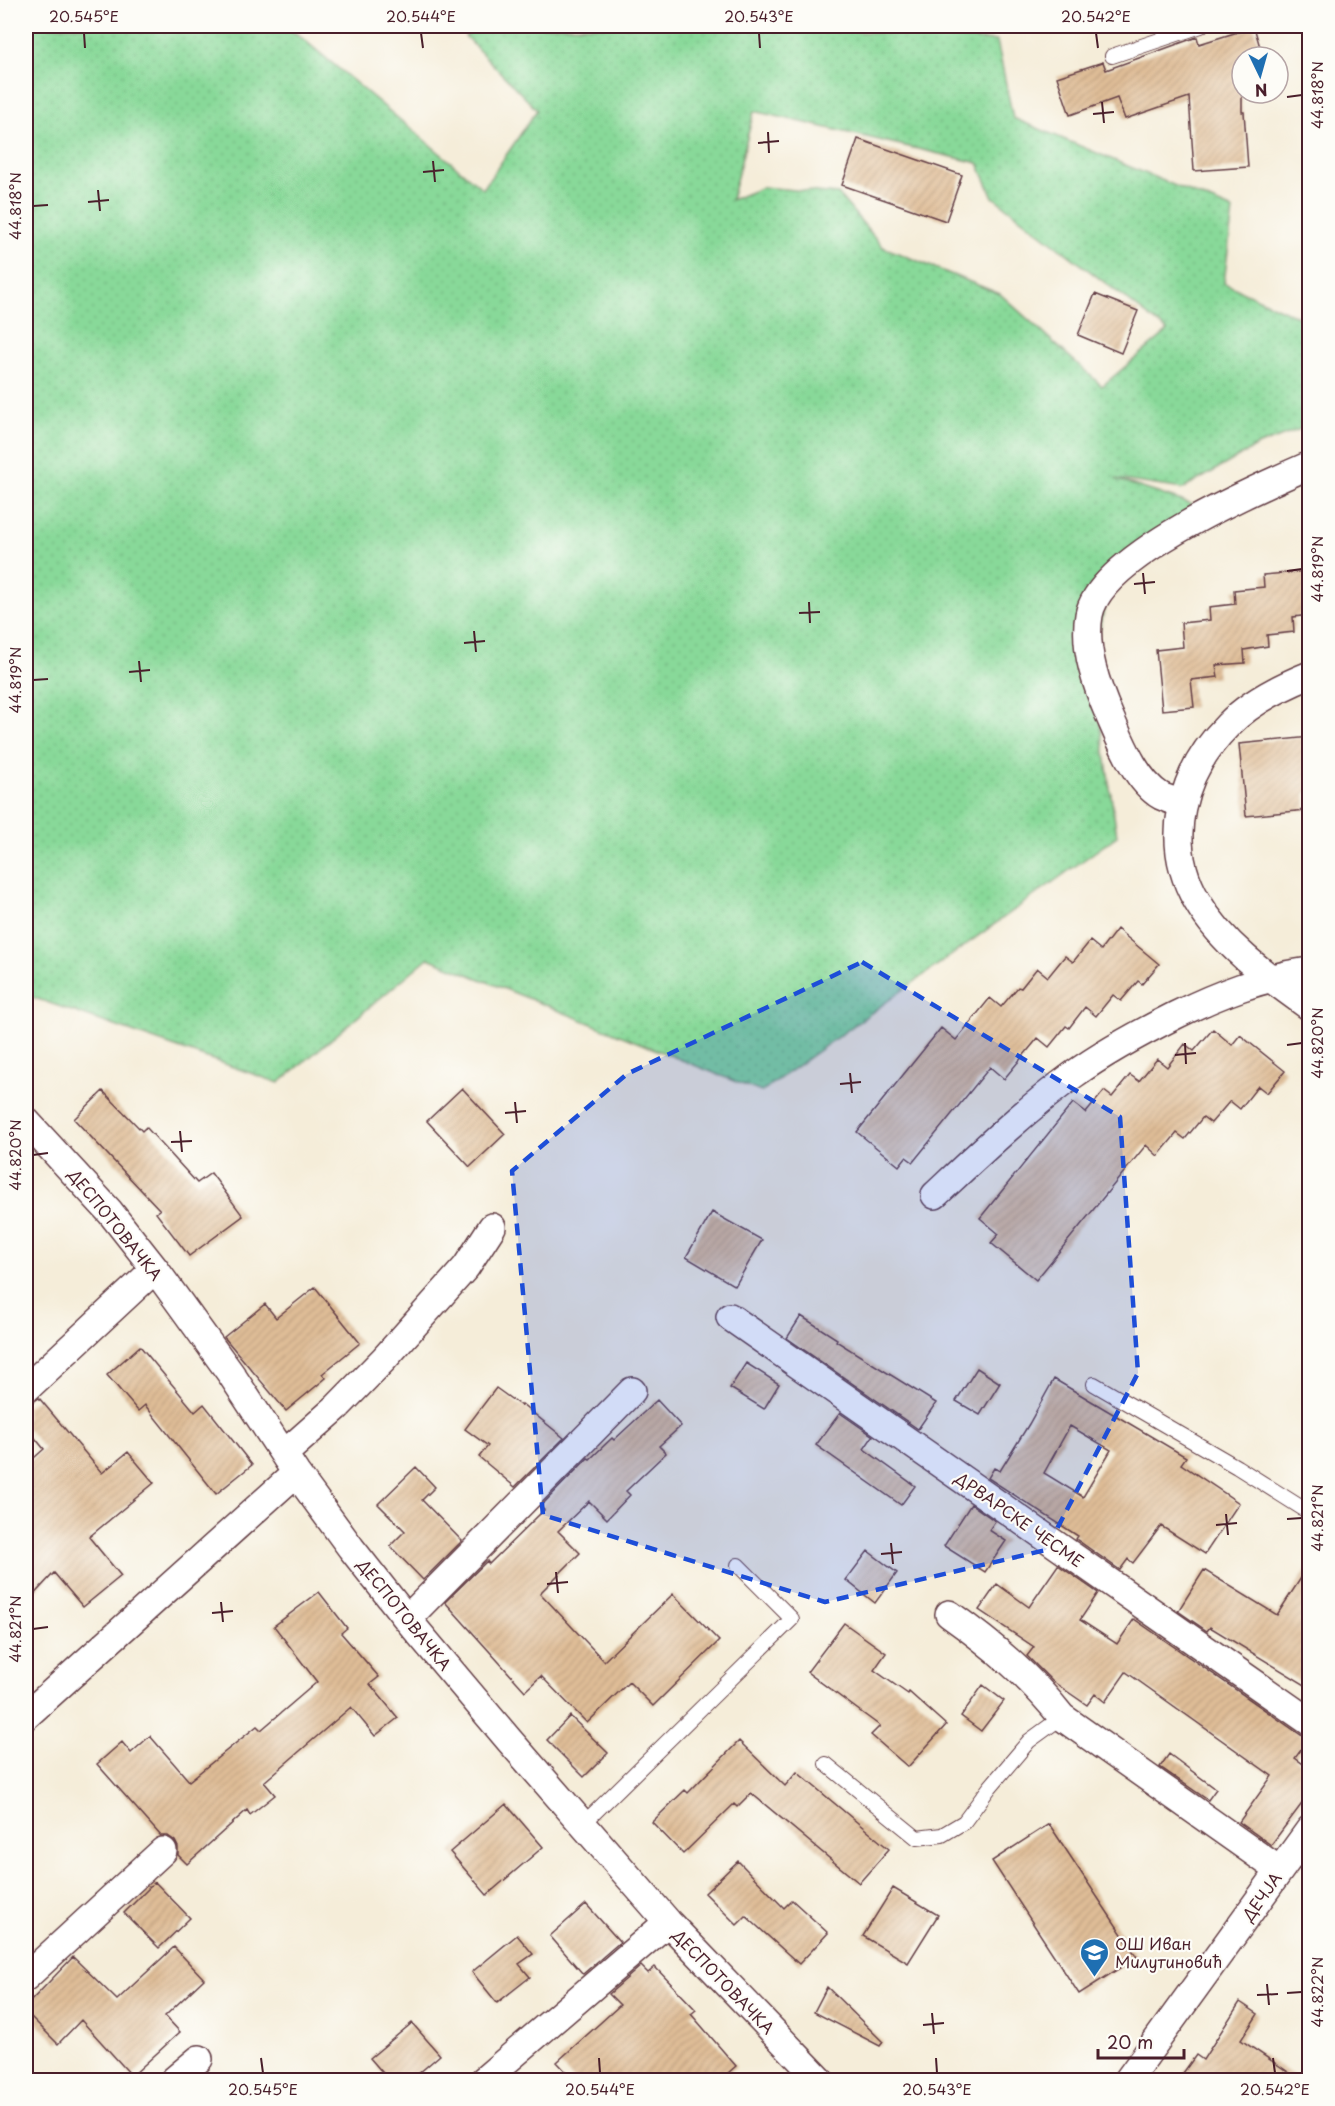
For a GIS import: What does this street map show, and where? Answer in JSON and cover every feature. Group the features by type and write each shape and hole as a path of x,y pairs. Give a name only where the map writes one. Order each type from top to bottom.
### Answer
{"street":[{"path":"1182,804 1161,796 1149,786 1134,767 1117,733 1103,701 1092,665 1088,641 1089,614 1098,595 1110,582 1152,546 1212,511 1310,465"},
{"path":"1310,675 1276,690 1252,705 1228,725 1210,746 1193,773 1182,804 1178,842 1179,856 1189,885 1197,901 1220,932 1252,964 1310,1007"},
{"path":"935,1195 1030,1108 1074,1074 1127,1041 1193,1006 1224,993 1269,978 1310,971"},
{"name":"ДЕСПОТОВАЧКА","path":"26,1120 110,1212 155,1269 231,1374 290,1464 351,1548 407,1618 509,1740 668,1922 820,2080"},
{"path":"26,1716 290,1464 337,1407 384,1359 466,1267 492,1227"},
{"path":"26,1389 155,1269"},
{"name":"ДРВАРСКЕ ЧЕСМЕ","path":"730,1317 1310,1722"},
{"path":"407,1618 632,1391"},
{"path":"948,1614 984,1639 1022,1671 1062,1717 1279,1870"},
{"name":"ДЕЧЈА","path":"1128,2080 1310,1829"},
{"path":"26,1977 163,1851"},
{"path":"484,2080 668,1922"},
{"path":"174,2080 199,2059"}],"lane":[{"path":"1112,56 1201,26"},
{"path":"1094,1384 1237,1467 1310,1513"},
{"path":"583,1824 792,1619 738,1565"},
{"path":"826,1764 917,1838 942,1835 964,1822 1029,1740 1062,1717"}],"highlighted area":[{"path":"862,962 1120,1117 1138,1373 1046,1550 825,1602 543,1515 512,1171 627,1074"}],"green space":[{"path":"26,26 279,26 297,34 483,189 537,110 465,36 488,26 781,26 997,41 1013,118 1233,210 1224,283 1309,322 1309,420 1298,430 1257,446 1183,489 1115,479 1212,511 1110,582 1092,665 1117,836 761,1092 428,958 279,1083 26,995","holes":["754,111 978,163 993,197 1168,331 1102,386 1000,294 883,247 838,194 763,187 731,200"]}],"building":[{"path":"1254,27 1259,45 1230,45 1230,105 1242,105 1248,167 1194,171 1189,97 1125,119 1117,98 1070,115 1057,77 1103,62 1106,70 1197,37 1199,44"},
{"path":"858,139 962,175 946,221 842,185"},
{"path":"1095,294 1138,311 1121,353 1078,335"},
{"path":"1310,571 1310,615 1293,617 1294,632 1267,635 1268,646 1244,650 1245,663 1216,665 1218,677 1191,680 1194,707 1162,710 1156,650 1183,647 1181,623 1210,620 1209,607 1235,604 1234,590 1264,587 1263,575"},
{"path":"1310,737 1310,792 1305,792 1306,810 1246,816 1239,744"},
{"path":"1117,929 1159,964 1142,984 1138,981 1121,1001 1113,995 1096,1016 1085,1007 1069,1028 1066,1026 1049,1047 1038,1038 1004,1079 990,1067 913,1162 906,1157 899,1166 857,1132 941,1028 956,1040 990,998 1001,1007 1018,987 1021,988 1037,968 1048,977 1065,956 1073,962 1090,941 1101,950"},
{"path":"1213,1029 1232,1045 1240,1035 1285,1071 1267,1093 1258,1086 1240,1109 1230,1101 1211,1123 1203,1117 1185,1139 1177,1133 1158,1156 1146,1145 1036,1280 991,1243 999,1234 980,1218 1073,1103 1086,1113 1104,1091 1112,1097 1130,1075 1139,1081 1157,1059 1167,1067 1185,1044 1194,1051"},
{"path":"462,1088 505,1134 470,1167 427,1121"},
{"path":"103,1091 142,1131 146,1127 197,1183 211,1173 243,1216 189,1256 156,1213 160,1210 74,1119"},
{"path":"712,1212 762,1240 735,1286 686,1257"},
{"path":"315,1287 360,1343 322,1374 326,1378 286,1411 224,1337 265,1304 276,1318"},
{"path":"801,1316 837,1339 836,1341 936,1403 918,1429 787,1338"},
{"path":"140,1346 195,1412 204,1404 252,1465 216,1494 145,1405 138,1411 107,1375"},
{"path":"746,1363 779,1384 764,1409 730,1388"},
{"path":"977,1368 1000,1383 980,1415 956,1401"},
{"path":"1054,1379 1186,1457 1181,1464 1239,1503 1205,1554 1161,1526 1133,1563 1128,1559 1120,1570 1076,1539 1078,1536 988,1478 994,1468 1000,1471","holes":["1070,1426 1111,1450 1083,1497 1044,1473"]},
{"path":"496,1388 521,1406 522,1404 564,1438 515,1487 479,1457 488,1446 465,1429"},
{"path":"39,1398 102,1473 128,1452 154,1483 89,1537 121,1576 83,1607 54,1573 26,1603 26,1465 44,1449 26,1427 26,1407"},
{"path":"657,1400 681,1426 659,1446 666,1453 626,1491 630,1495 607,1519 589,1501 558,1531 580,1553 540,1593 604,1661 673,1594 719,1641 653,1706 629,1682 587,1723 541,1676 525,1691 445,1602 487,1561 489,1564 544,1510 540,1507 588,1458 590,1459 612,1438 614,1440"},
{"path":"840,1413 873,1436 864,1449 915,1486 901,1505 816,1445"},
{"path":"416,1467 435,1487 422,1500 462,1541 423,1580 390,1546 405,1531 378,1504"},
{"path":"971,1504 995,1521 989,1530 1006,1541 985,1572 944,1546"},
{"path":"868,1551 897,1573 875,1603 846,1580"},
{"path":"1310,1564 1310,1688 1210,1627 1207,1631 1178,1611 1204,1570 1277,1615"},
{"path":"1058,1565 1098,1593 1080,1620 1117,1644 1134,1619 1301,1735 1310,1738 1295,1758 1310,1769 1310,1793 1271,1845 1239,1822 1272,1776 1126,1672 1105,1702 1095,1694 1087,1705 1052,1681 1027,1656 1034,1647 979,1610 997,1584 1029,1607"},
{"path":"319,1592 347,1628 341,1633 379,1677 370,1684 398,1718 375,1736 351,1707 264,1782 275,1795 250,1815 247,1810 187,1864 178,1855 175,1841 168,1836 161,1836 97,1764 122,1742 131,1753 150,1736 189,1781 257,1726 261,1730 317,1682 274,1626"},
{"path":"844,1623 886,1653 874,1670 908,1694 909,1692 946,1725 908,1767 871,1735 880,1726 807,1672"},
{"path":"983,1685 1004,1701 981,1731 961,1716"},
{"path":"570,1716 608,1753 584,1777 547,1740"},
{"path":"739,1741 785,1786 797,1772 889,1849 859,1883 751,1793 737,1807 734,1804 683,1854 652,1822 685,1790 688,1793"},
{"path":"1169,1754 1216,1789 1208,1800 1160,1767"},
{"path":"506,1804 543,1847 487,1895 450,1852"},
{"path":"1049,1824 1137,1957 1079,1994 992,1861"},
{"path":"738,1861 784,1908 792,1900 828,1933 799,1964 746,1916 737,1925 705,1893"},
{"path":"155,1882 190,1918 159,1948 124,1913"},
{"path":"893,1888 938,1915 908,1963 863,1936"},
{"path":"586,1904 620,1942 583,1974 550,1936"},
{"path":"517,1935 533,1954 519,1964 530,1977 497,2003 472,1972"},
{"path":"174,1947 204,1979 165,2016 180,2032 132,2076 81,2020 58,2044 26,2012 26,2006 73,1957 117,2000"},
{"path":"641,1966 648,1973 655,1967 696,2010 691,2014 736,2066 720,2080 574,2080 557,2062 620,2005 609,1994"},
{"path":"827,1987 883,2042 880,2046 814,2012"},
{"path":"1240,2002 1258,2014 1241,2040 1300,2080 1178,2080 1196,2055 1203,2060"},
{"path":"412,2023 440,2055 411,2080 389,2080 370,2058"}],"place":[{"name":"ОШ Иван Милутиновић","path":"1094,1978"}]}
